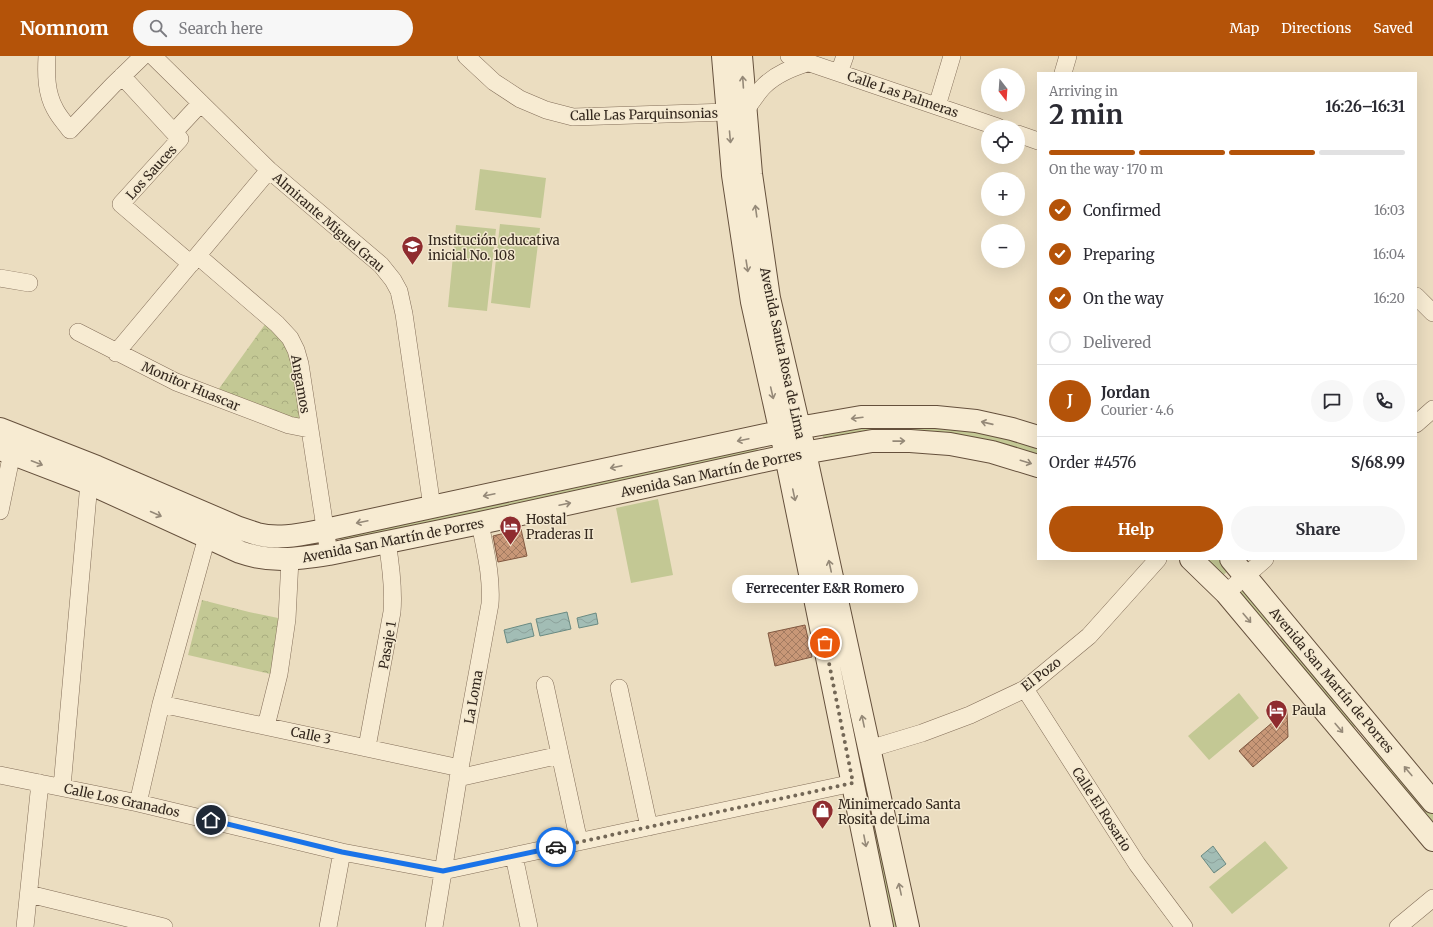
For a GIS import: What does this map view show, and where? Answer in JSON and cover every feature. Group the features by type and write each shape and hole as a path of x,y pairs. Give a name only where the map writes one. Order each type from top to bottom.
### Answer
{"main road":[{"name":"Avenida Santa Rosa de Lima","path":"724,56 736,112"},
{"name":"Avenida Santa Rosa de Lima","path":"741,56 736,112 733,175 752,302 790,430 869,749 908,927"},
{"name":"Avenida San Martín de Porres","path":"7,442 97,467 222,522 258,534 292,536 790,430 861,417 936,417 976,421 1012,429 1037,437"},
{"path":"1004,456 1012,429"},
{"name":"Avenida San Martín de Porres","path":"7,442 89,483 240,552 255,557 270,559 290,559 329,554 796,455 872,441 910,441 950,444 1004,456 1037,466"},
{"name":"Avenida Santa Rosa de Lima","path":"796,455 853,783 882,927"},
{"name":"Avenida San Martín de Porres","path":"1192,560 1226,593 1433,840"},
{"name":"Avenida San Martín de Porres","path":"1232,560 1433,802"},
{"path":"1267,642 1287,626"},
{"path":"1353,744 1372,728"}],"street":[{"path":"47,56 46,77 48,93 55,109 70,130 122,76 137,58"},
{"name":"Almirante Miguel Grau","path":"153,56 269,170 381,264 393,280 399,291 404,314 432,507"},
{"name":"Calle Las Parquinsonias","path":"466,56 494,82 520,99 546,110 573,117 736,112"},
{"name":"Calle Las Palmeras","path":"788,56 981,121"},
{"path":"839,73 845,56"},
{"path":"937,106 952,56"},
{"path":"1063,72 1068,56"},
{"path":"736,112 764,86 790,68 808,63"},
{"path":"122,76 177,135"},
{"name":"Los Sauces","path":"121,204 202,103"},
{"path":"1025,136 1037,141"},
{"path":"116,353 269,170"},
{"name":"Angamos","path":"121,204 277,324 290,338 296,350 300,364 329,554"},
{"path":"0,278 29,283"},
{"path":"1417,297 1433,313"},
{"name":"Monitor Huascar","path":"78,332 116,353 176,382 289,425 309,429"},
{"path":"1417,423 1433,409"},
{"path":"0,511 7,442"},
{"path":"62,787 89,483"},
{"name":"La Loma","path":"434,927 459,773 490,604 490,574 480,523"},
{"path":"138,803 161,704 207,537"},
{"name":"Pasaje 1","path":"367,747 392,612 392,575 386,542"},
{"path":"266,726 279,674 287,618 290,559"},
{"name":"El Pozo","path":"869,749 922,733 970,715 1025,689 1089,636 1157,560"},
{"path":"1226,593 1264,560"},
{"path":"545,685 579,842"},
{"path":"619,688 649,827"},
{"name":"Calle El Rosario","path":"1025,689 1137,864 1184,927"},
{"name":"Calle 3","path":"161,704 367,747 459,773"},
{"path":"459,773 560,755"},
{"name":"Calle Los Granados","path":"0,775 138,803 342,852 443,871 853,783"},
{"path":"25,927 40,784"},
{"path":"328,927 342,852"},
{"path":"514,856 529,927"},
{"path":"29,894 143,925 164,927"},
{"path":"1398,927 1433,898"}],"green space":[{"path":"480,169 546,178 541,218 475,210"},
{"path":"500,224 540,228 530,308 491,303"},
{"path":"456,225 496,229 487,311 448,307"},
{"path":"266,323 291,352 301,415 299,420 218,390"},
{"path":"878,420 923,420 1037,443 1037,458 825,440 822,435"},
{"path":"755,441 759,454 342,543 340,534"},
{"path":"658,499 673,575 631,583 616,508"},
{"path":"1202,560 1219,560 1229,570 1220,578"},
{"path":"1244,585 1274,621 1265,628 1235,593"},
{"path":"202,600 283,619 275,675 188,655"},
{"path":"1284,636 1357,726 1352,729 1278,640"},
{"path":"1239,693 1259,718 1209,760 1188,736"},
{"path":"1371,739 1433,812 1433,830 1363,746"},
{"path":"865,779 898,927 890,927 859,780"},
{"path":"1265,841 1288,868 1232,914 1209,887"}],"water":[{"path":"567,612 571,629 540,636 536,619"},
{"path":"596,613 598,624 579,628 577,618"},
{"path":"531,623 534,636 507,643 504,630"},
{"path":"1213,846 1226,864 1214,873 1201,856"}],"building":[{"name":"Hostal Praderas II","path":"521,529 527,556 498,562 493,536"},
{"path":"805,625 812,657 775,666 768,633"},
{"name":"Paula","path":"1287,710 1288,737 1253,767 1239,751"}],"way so far":[{"path":"556,847 853,783 825,643"}],"place":[{"name":"Institución educativa inicial No. 108","path":"412,266"},
{"name":"Hostal Praderas II","path":"510,546"},
{"name":"Ferrecenter E&R Romero","path":"825,643"},
{"name":"Paula","path":"1276,730"},
{"name":"Minimercado Santa Rosita de Lima","path":"822,830"}],"route":[{"path":"211,820 342,852 443,871 556,847"}]}
